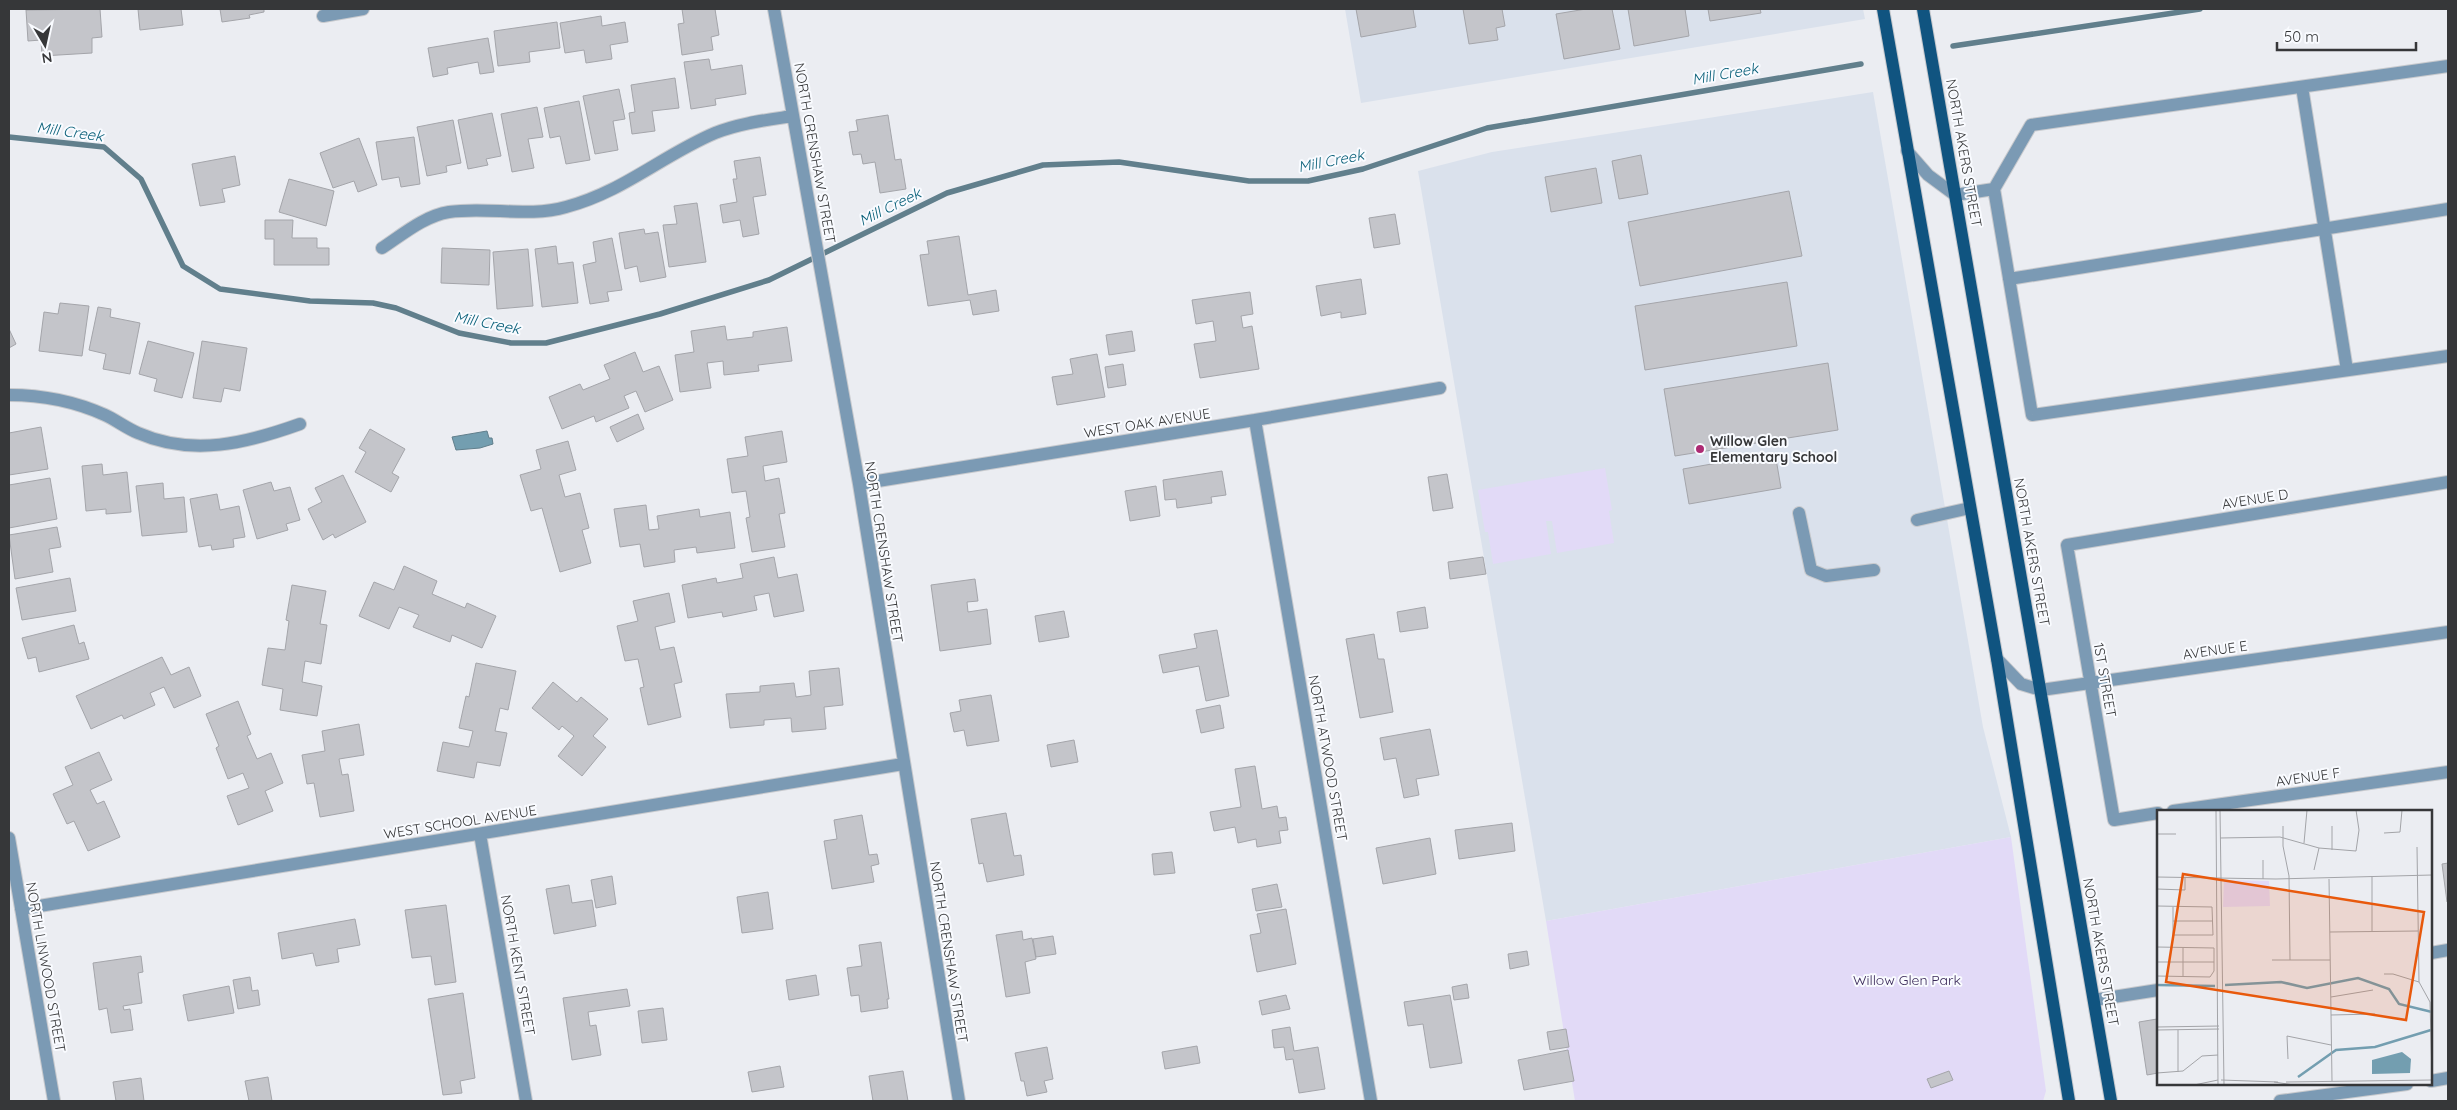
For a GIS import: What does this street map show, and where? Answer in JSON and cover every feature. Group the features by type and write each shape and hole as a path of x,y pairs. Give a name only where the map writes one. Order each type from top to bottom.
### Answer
{"main road":[{"path":"1883,9 1997,659 2069,1101"},
{"name":"NORTH AKERS STREET","path":"1923,9 2111,1101"}],"street":[{"path":"323,16 363,9"},
{"name":"NORTH CRENSHAW STREET","path":"774,9 858,484 959,1101"},
{"path":"2448,66 2031,125 1994,189 2032,415 2448,356"},
{"path":"2302,86 2347,370"},
{"path":"382,248 423,222 448,212 522,212 564,208 597,197 636,178 715,133 750,123 793,116"},
{"path":"1907,151 1928,175 1955,194 1994,189"},
{"path":"2009,279 2448,209"},
{"name":"WEST OAK AVENUE","path":"858,484 1440,388"},
{"path":"9,395 31,395 72,402 106,415 138,433 170,442 204,446 240,443 300,424"},
{"name":"NORTH ATWOOD STREET","path":"1255,420 1371,1101"},
{"name":"AVENUE D","path":"2067,546 2448,482"},
{"path":"1917,520 1970,508"},
{"path":"1799,513 1811,570 1826,576 1874,570"},
{"name":"1ST STREET","path":"2067,546 2114,820 2157,813"},
{"name":"AVENUE E","path":"1997,659 2021,684 2041,690 2448,632"},
{"name":"WEST SCHOOL AVENUE","path":"21,909 903,764"},
{"name":"AVENUE F","path":"2180,810 2448,772"},
{"name":"NORTH KENT STREET","path":"480,834 526,1101"},
{"name":"NORTH LINWOOD STREET","path":"9,838 54,1101"},
{"path":"2432,953 2448,950"},
{"path":"2094,1000 2157,990"},
{"path":"2432,1078 2448,1078"},
{"path":"2306,1085 2309,1097"},
{"path":"2280,1101 2399,1085"}],"shaded area":[{"path":"1345,9 1863,9 1865,19 1361,103"},
{"name":"Willow Glen Elementary School","path":"1873,92 1983,727 2011,837 1546,921 1418,171 1492,152"}],"green space":[{"path":"1605,468 1612,510 1609,511 1614,543 1557,553 1552,521 1546,521 1551,554 1493,564 1478,490"},
{"name":"Willow Glen Park","path":"2011,837 2046,1091 2043,1101 1575,1101 1546,921"}],"water":[{"path":"487,431 489,438 492,438 493,444 480,448 456,450 452,437"}],"building":[{"path":"100,9 102,37 92,38 92,53 42,56 41,40 28,41 26,10"},
{"path":"138,9 181,9 183,25 140,30"},
{"path":"220,9 264,9 264,12 249,15 250,18 222,22"},
{"path":"682,9 715,9 719,35 711,37 713,50 682,55 678,24 684,23"},
{"path":"1356,9 1413,9 1416,27 1361,37"},
{"path":"1463,9 1502,9 1505,26 1496,28 1498,40 1469,44"},
{"path":"1586,9 1612,9 1620,49 1564,59 1556,14"},
{"path":"1628,9 1685,9 1689,36 1634,46"},
{"path":"1708,9 1760,9 1761,13 1710,21"},
{"path":"601,16 602,26 625,22 628,42 610,45 612,59 586,63 584,50 565,53 560,23"},
{"path":"557,22 560,48 529,52 530,62 498,66 494,31"},
{"path":"488,38 494,72 480,74 478,62 447,68 448,74 433,77 428,48"},
{"path":"709,59 711,70 742,65 746,94 715,99 716,105 691,109 684,62"},
{"path":"675,78 679,108 652,111 655,131 632,134 629,113 635,112 631,85"},
{"path":"619,89 625,119 613,121 618,150 595,154 583,96"},
{"path":"579,101 590,160 566,164 560,136 550,138 544,108"},
{"path":"537,107 543,137 528,139 534,168 512,172 501,114"},
{"path":"492,113 501,156 486,159 488,165 468,169 458,120"},
{"path":"888,115 895,160 901,159 906,189 880,193 875,162 863,164 861,154 853,155 849,132 858,131 856,120"},
{"path":"453,120 461,163 446,166 447,172 427,176 417,127"},
{"path":"414,137 420,184 401,187 399,177 382,180 376,142"},
{"path":"359,138 377,185 358,192 354,181 333,188 320,153"},
{"path":"1641,155 1648,194 1619,199 1612,161"},
{"path":"235,156 240,185 222,189 225,202 200,206 192,164"},
{"path":"760,157 766,195 753,197 759,234 743,237 740,220 723,223 720,205 737,202 733,179 737,179 734,161"},
{"path":"1596,168 1602,203 1551,212 1545,177"},
{"path":"289,179 334,191 326,226 279,212"},
{"path":"1789,191 1802,256 1640,286 1628,222"},
{"path":"697,203 706,262 669,267 663,225 677,224 674,206"},
{"path":"1395,214 1400,244 1374,248 1369,218"},
{"path":"265,220 293,220 292,238 317,238 317,248 329,248 329,265 274,265 274,239 265,239"},
{"path":"644,229 645,234 658,232 666,277 640,282 637,266 625,269 619,233"},
{"path":"959,236 968,295 996,290 999,311 973,315 970,300 928,306 920,255 929,254 927,241"},
{"path":"612,238 622,290 607,292 609,301 590,304 583,265 596,262 593,242"},
{"path":"556,246 558,264 573,262 578,303 542,307 535,249"},
{"path":"442,248 490,250 489,285 441,283"},
{"path":"528,249 533,306 497,309 493,252"},
{"path":"1361,279 1366,314 1341,318 1341,312 1321,316 1316,286"},
{"path":"1787,282 1797,346 1645,370 1635,306"},
{"path":"1250,292 1253,314 1241,316 1243,328 1252,326 1259,369 1200,378 1194,344 1216,341 1213,321 1196,324 1192,300"},
{"path":"60,303 89,306 82,356 39,351 44,312 58,314"},
{"path":"98,307 111,309 110,317 140,323 130,374 103,369 106,354 89,350"},
{"path":"725,326 727,340 753,337 753,332 787,327 792,361 758,365 759,371 724,375 723,361 707,363 711,388 680,392 675,355 694,352 691,331"},
{"path":"9,329 16,344 9,348"},
{"path":"1132,331 1135,351 1109,355 1106,335"},
{"path":"148,341 194,353 182,398 154,391 157,379 139,374"},
{"path":"202,341 247,348 240,391 224,388 221,402 193,398"},
{"path":"635,352 643,372 659,366 673,400 645,412 636,391 624,396 629,408 596,422 594,416 562,429 549,397 580,384 583,390 610,379 604,365"},
{"path":"1097,354 1105,397 1057,405 1052,377 1073,374 1070,359"},
{"path":"1828,363 1838,430 1675,456 1664,389"},
{"path":"1123,364 1126,385 1108,388 1105,367"},
{"path":"638,414 644,429 617,442 610,427"},
{"path":"41,427 48,469 9,475 9,433"},
{"path":"370,429 405,449 392,473 399,477 391,492 355,472 366,452 359,448"},
{"path":"782,431 787,462 763,466 765,481 779,478 785,513 779,514 785,547 752,552 746,518 750,517 746,491 732,493 727,459 748,456 745,437"},
{"path":"568,441 576,470 559,475 565,497 580,493 589,528 582,530 591,563 560,572 542,508 531,511 520,475 541,469 536,450"},
{"path":"1775,453 1781,488 1689,504 1683,469"},
{"path":"102,464 103,475 127,472 131,512 106,514 106,509 86,511 82,466"},
{"path":"1222,471 1226,495 1211,497 1212,503 1177,508 1176,499 1165,500 1163,480"},
{"path":"1447,474 1453,508 1433,511 1428,477"},
{"path":"343,475 366,522 335,538 333,534 323,540 308,509 322,502 315,488"},
{"path":"50,478 57,519 9,528 9,485"},
{"path":"271,482 274,491 290,487 300,520 286,524 288,530 257,539 243,490"},
{"path":"163,483 164,499 184,497 187,532 142,536 136,486"},
{"path":"1156,486 1160,516 1130,521 1125,491"},
{"path":"217,494 220,510 239,506 245,537 233,539 234,547 212,550 211,545 199,547 190,499"},
{"path":"646,505 649,530 659,529 657,516 699,509 700,517 730,512 735,548 697,553 696,547 674,550 675,562 644,567 640,544 620,547 614,509"},
{"path":"57,527 61,547 49,549 53,572 15,579 9,535"},
{"path":"774,557 778,578 797,574 804,611 774,617 769,593 754,596 757,610 723,617 722,612 688,618 682,585 716,578 717,583 743,578 740,564"},
{"path":"1483,557 1486,574 1450,579 1448,562"},
{"path":"404,566 437,581 432,594 465,608 467,603 496,616 482,648 452,635 450,642 413,627 419,615 399,607 389,629 359,616 374,582 394,590"},
{"path":"70,578 76,611 22,620 16,588"},
{"path":"975,579 978,601 967,602 968,612 987,609 991,644 940,651 931,585"},
{"path":"292,585 326,591 320,624 327,625 321,664 305,661 302,682 322,686 317,716 280,710 283,689 262,685 268,648 285,650 289,621 286,620"},
{"path":"669,593 675,622 655,627 660,650 674,647 682,682 674,684 681,717 648,725 640,688 644,687 638,659 625,661 617,626 638,621 633,601"},
{"path":"1425,607 1428,628 1400,632 1397,612"},
{"path":"1064,611 1069,637 1039,642 1035,616"},
{"path":"74,625 79,644 84,642 89,659 39,672 36,657 28,659 22,638"},
{"path":"1217,630 1229,696 1206,701 1199,666 1163,673 1159,655 1197,648 1194,634"},
{"path":"1374,634 1378,659 1384,659 1393,712 1360,718 1346,639"},
{"path":"162,657 171,675 189,667 201,696 174,708 164,687 150,693 155,705 124,719 122,715 91,729 76,696"},
{"path":"476,663 516,671 508,710 500,708 495,731 507,733 500,766 477,762 474,778 437,771 443,742 469,747 473,731 459,728 466,696 469,697"},
{"path":"839,668 843,705 824,707 826,729 792,732 791,718 764,720 764,725 730,728 726,694 760,692 760,686 794,683 796,697 811,695 809,671"},
{"path":"553,682 577,702 581,697 608,719 593,736 606,747 582,776 558,756 574,736 562,726 559,730 532,708"},
{"path":"991,695 999,741 967,746 964,730 954,732 950,713 961,711 959,700"},
{"path":"238,701 251,734 247,736 257,759 271,753 283,783 265,791 273,811 238,825 227,796 249,788 243,773 228,779 216,748 219,746 206,714"},
{"path":"1220,705 1224,728 1201,733 1196,710"},
{"path":"359,724 364,755 339,759 342,775 348,774 354,811 320,817 314,783 307,784 302,755 325,751 322,731"},
{"path":"1430,729 1439,775 1416,779 1419,795 1404,798 1396,758 1384,760 1380,738"},
{"path":"1074,740 1078,762 1051,767 1047,745"},
{"path":"99,752 112,780 90,790 97,804 104,801 120,837 88,851 74,821 67,824 53,794 73,785 65,767"},
{"path":"1255,766 1262,809 1277,806 1279,818 1286,817 1288,830 1279,831 1281,843 1257,847 1256,839 1238,843 1235,827 1214,831 1210,812 1241,807 1235,769"},
{"path":"1006,813 1014,856 1021,855 1024,875 987,882 983,863 979,864 971,819"},
{"path":"862,815 869,855 877,854 879,864 871,866 874,882 832,889 824,841 837,839 834,820"},
{"path":"1512,823 1515,851 1459,859 1455,830"},
{"path":"1430,838 1436,874 1383,884 1376,848"},
{"path":"1172,852 1175,873 1154,875 1152,854"},
{"path":"2448,863 2448,902 2447,902 2442,864"},
{"path":"612,876 616,904 596,908 591,880"},
{"path":"1277,884 1282,907 1256,911 1252,889"},
{"path":"569,885 572,903 592,900 596,926 554,934 546,889"},
{"path":"768,892 773,929 742,933 737,897"},
{"path":"446,905 456,982 435,985 431,956 412,958 405,910"},
{"path":"1286,909 1296,964 1257,972 1250,935 1261,933 1257,914"},
{"path":"355,919 360,945 337,949 339,962 316,966 313,953 282,959 278,933"},
{"path":"1022,931 1023,940 1032,938 1036,959 1025,962 1030,993 1006,997 996,935"},
{"path":"1053,936 1056,954 1036,957 1033,939"},
{"path":"881,942 889,999 887,999 888,1008 861,1012 859,995 851,996 847,968 862,966 859,945"},
{"path":"1527,951 1529,965 1510,969 1508,954"},
{"path":"141,956 143,972 138,973 142,1003 123,1006 124,1010 130,1009 133,1030 111,1033 107,1008 99,1010 93,963"},
{"path":"816,975 819,995 789,1000 786,980"},
{"path":"250,977 252,991 258,990 260,1005 238,1009 233,980"},
{"path":"1467,984 1469,998 1454,1000 1452,987"},
{"path":"229,986 234,1013 188,1021 183,995"},
{"path":"627,989 630,1006 588,1012 590,1026 596,1025 601,1055 572,1060 563,998"},
{"path":"463,993 475,1078 460,1081 462,1093 443,1095 428,999"},
{"path":"1286,995 1290,1009 1262,1015 1259,1001"},
{"path":"1450,995 1462,1063 1430,1068 1423,1024 1408,1026 1404,1002"},
{"path":"663,1008 667,1040 642,1043 638,1011"},
{"path":"2157,1019 2157,1073 2147,1075 2139,1022"},
{"path":"1290,1027 1294,1051 1318,1047 1325,1089 1299,1093 1293,1059 1286,1060 1284,1047 1274,1048 1272,1030"},
{"path":"1566,1029 1569,1047 1550,1050 1547,1032"},
{"path":"1197,1046 1200,1063 1165,1069 1162,1052"},
{"path":"1047,1047 1053,1079 1044,1081 1047,1092 1027,1096 1024,1081 1021,1081 1015,1053"},
{"path":"1568,1050 1574,1081 1524,1090 1518,1060"},
{"path":"780,1066 784,1087 752,1092 748,1072"},
{"path":"903,1071 908,1101 873,1101 869,1076"},
{"path":"1949,1071 1953,1080 1931,1088 1927,1079"},
{"path":"268,1077 272,1101 249,1101 245,1081"},
{"path":"141,1078 144,1101 116,1101 113,1082"}],"waterway":[{"name":"Mill Creek","path":"1953,46 2200,9"},
{"name":"Mill Creek","path":"9,137 104,147 141,179 183,266 220,289 310,301 373,303 396,308 459,333 511,343 546,343 660,314 769,280 947,193 1043,165 1119,162 1249,181 1308,181 1363,169 1487,128 1861,64"}],"place":[{"name":"Willow Glen Elementary School","path":"1700,449"}]}
